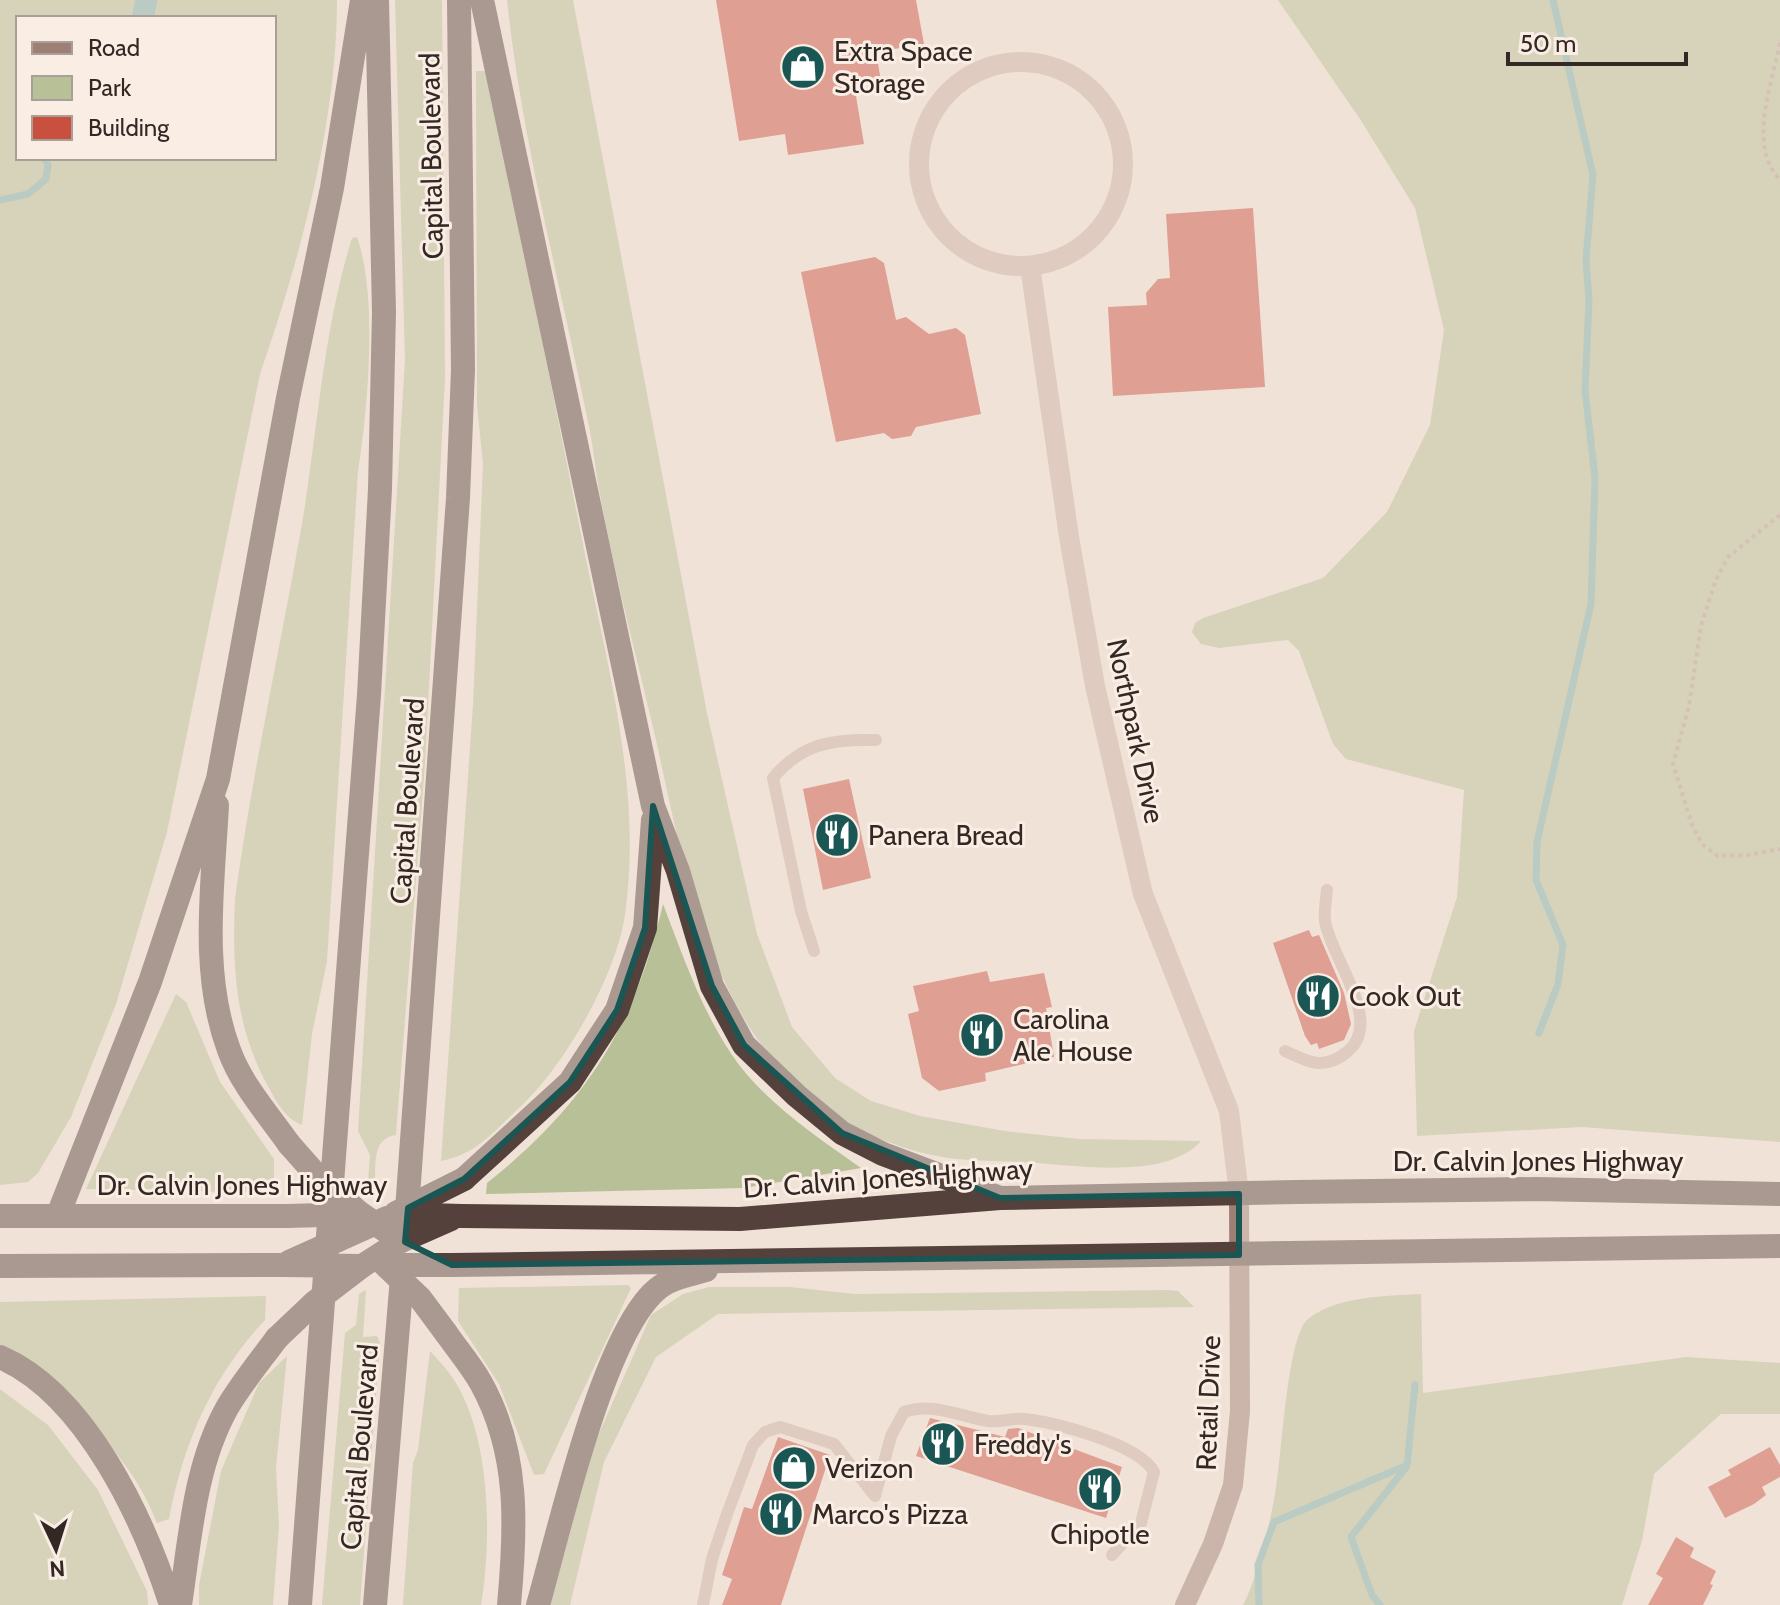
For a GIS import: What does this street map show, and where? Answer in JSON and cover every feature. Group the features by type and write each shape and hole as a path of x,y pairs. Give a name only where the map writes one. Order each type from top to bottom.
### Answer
{"highway":[{"path":"362,0 332,188 288,398 218,779 211,896 212,959 218,1015 229,1052 289,1144 319,1178 377,1217 401,1241 452,1265"},
{"name":"Capital Boulevard","path":"300,1605 369,695 380,489 384,312 377,0"},
{"name":"Capital Boulevard","path":"375,1605 395,1385 458,498 463,370 459,0"},
{"path":"482,0 653,806 678,871 712,986 744,1045 797,1096 842,1133 883,1154 1000,1198"},
{"path":"58,1215 150,982 218,779"},
{"path":"283,1265 338,1240 377,1217 464,1179 570,1082 617,1010 645,928 652,869 653,806"},
{"name":"Dr. Calvin Jones Highway","path":"0,1216 740,1219 1000,1198 1536,1189 1780,1194"},
{"path":"287,1216 338,1240 420,1298 481,1383 504,1438 514,1502 509,1605"},
{"path":"180,1605 196,1497 209,1450 227,1409 277,1338 315,1302 401,1241 461,1216"},
{"path":"0,1266 452,1265 1780,1246"},
{"path":"538,1605 603,1383 642,1304 658,1288 674,1279 707,1269 767,1261"},
{"path":"0,1357 16,1364 59,1399 119,1480 141,1522 171,1605"}],"street":[{"path":"1007,63 1052,67 1082,83 1107,107 1123,150 1119,195 1096,234 1058,260 1030,266 990,262 951,239 936,221 920,179 919,156 933,113 964,80 1007,63"},
{"name":"Northpark Drive","path":"1030,266 1059,471 1095,686 1143,894 1229,1111 1239,1194"},
{"name":"Retail Drive","path":"1185,1605 1213,1544 1233,1485 1240,1411 1239,1194"}],"lane":[{"path":"814,951 801,911 773,778 790,757 839,739 876,740"},
{"path":"1285,1051 1317,1065 1335,1062 1358,1044 1363,1032 1359,1011 1325,921 1327,890"},
{"path":"703,1605 712,1559 727,1514 753,1445 765,1432 780,1427 834,1444 875,1496 891,1436 904,1412 923,1405 992,1422 1024,1418 1112,1442 1148,1460 1154,1472 1141,1523 1112,1555"}],"path":[{"path":"1780,43 1762,136 1766,157 1780,180"},
{"path":"1780,515 1728,557 1715,582 1701,626 1689,706 1673,764 1692,825 1702,844 1718,856 1780,849"}],"highlighted area":[{"path":"653,806 712,986 744,1045 842,1133 1000,1198 1239,1194 1239,1255 452,1265 405,1242 408,1208 464,1179 570,1082 617,1010 645,928"}],"green space":[{"path":"0,0 135,0 131,16 16,16 16,160 276,160 276,16 154,16 158,0 337,0 331,94 314,190 289,284 260,374 167,832 116,1004 71,1117 38,1173 28,1182 0,1185"},
{"path":"395,0 442,0 445,378 425,764 396,1135 388,1137 379,1147 375,1187 368,1181 370,1155 358,1131 405,360"},
{"path":"507,0 573,0 707,713 757,934 792,1027 835,1078 871,1101 920,1116 1005,1131 1079,1139 1201,1141 1185,1154 1165,1162 1116,1168 957,1159 910,1150 840,1119 800,1090 756,1037 733,999 714,958 686,873 619,587 522,105"},
{"path":"1278,0 1780,0 1780,1142 1582,1127 1417,1136 1414,1031 1457,897 1464,790 1346,759 1333,744 1299,651 1288,640 1219,648 1201,644 1192,632 1195,623 1203,618 1323,578 1387,512 1430,425 1444,330 1415,208 1360,119"},
{"path":"476,71 488,71 611,678 626,773 629,868 620,939 599,992 570,1045 536,1090 493,1133 474,1148 441,1161 473,705 483,464 477,405"},
{"path":"357,237 367,290 368,385 358,471 327,961 312,1034 302,1125 278,1104 249,1043 235,973 235,899 302,524 334,308 352,238"},
{"path":"663,904 702,1001 732,1055 775,1103 861,1168 744,1188 486,1194 487,1183 552,1124 601,1060 637,988"},
{"path":"176,994 186,1002 220,1082 274,1159 274,1193 86,1189"},
{"path":"628,1285 631,1288 544,1474 534,1475 499,1384 458,1321 459,1288"},
{"path":"709,1287 790,1287 855,1294 1168,1290 1178,1291 1194,1307 718,1314 656,1357 604,1462 570,1605 543,1605 590,1454 651,1315 683,1294"},
{"path":"366,1290 363,1337 377,1336 380,1343 360,1605 322,1605 345,1333 356,1325 359,1294"},
{"path":"1421,1294 1423,1393 1686,1357 1780,1363 1780,1414 1721,1414 1654,1474 1642,1541 1622,1605 1243,1605 1259,1564 1271,1514 1290,1371 1301,1330 1308,1319 1333,1306 1362,1299"},
{"path":"266,1296 265,1320 230,1364 202,1412 182,1464 169,1519 157,1523 129,1470 111,1447 69,1405 0,1346 0,1302"},
{"path":"430,1351 451,1376 466,1403 482,1459 487,1550 481,1605 403,1605 413,1463 418,1450"},
{"path":"287,1356 276,1468 279,1526 273,1605 199,1605 199,1585 221,1471 259,1383"},
{"path":"0,1389 48,1425 98,1490 147,1591 148,1605 0,1605"}],"water":[{"path":"135,0 158,0 154,16 131,16"}],"building":[{"name":"Extra Space Storage","path":"716,0 916,0 924,44 876,52 881,81 854,84 864,144 788,155 785,134 739,141"},
{"path":"1253,208 1265,387 1113,396 1108,307 1147,305 1146,293 1158,279 1170,278 1166,214"},
{"path":"875,257 884,263 896,320 906,317 929,334 956,328 965,335 981,414 916,427 911,436 892,439 884,433 836,442 801,272"},
{"path":"849,779 871,878 823,890 803,789"},
{"name":"Cook Out","path":"1309,930 1312,937 1319,935 1344,993 1351,1024 1344,1040 1319,1049 1317,1043 1311,1045 1305,1036 1273,943"},
{"name":"Carolina Ale House","path":"987,971 990,982 1044,973 1052,1007 1046,1008 1054,1057 985,1073 986,1081 939,1091 922,1078 908,1014 919,1011 913,986"},
{"path":"930,1418 1005,1437 1008,1429 1018,1428 1122,1467 1106,1518 916,1456"},
{"path":"778,1437 830,1455 781,1605 722,1605 732,1579 722,1575 744,1507 752,1509"},
{"path":"1770,1447 1780,1465 1780,1477 1762,1487 1766,1495 1754,1504 1725,1518 1708,1487 1731,1475 1728,1470"},
{"path":"1676,1537 1694,1548 1690,1557 1716,1571 1710,1584 1713,1585 1703,1605 1648,1605 1663,1578 1656,1574"}],"waterway":[{"path":"1539,1033 1558,984 1563,945 1536,880 1537,842 1591,604 1595,478 1585,390 1589,299 1586,260 1593,175 1553,0"},
{"path":"0,200 28,194 46,179 48,165 45,160"},
{"path":"1380,1605 1372,1595 1351,1537 1407,1466 1415,1385"},
{"path":"1259,1605 1258,1565 1274,1522 1405,1466"}],"place":[{"name":"Extra Space Storage","path":"803,67"},
{"name":"Panera Bread","path":"837,835"},
{"name":"Cook Out","path":"1318,996"},
{"name":"Carolina Ale House","path":"982,1035"},
{"name":"Freddy's","path":"943,1444"},
{"name":"Verizon","path":"794,1468"},
{"name":"Chipotle","path":"1100,1489"},
{"name":"Marco's Pizza","path":"781,1514"}]}
